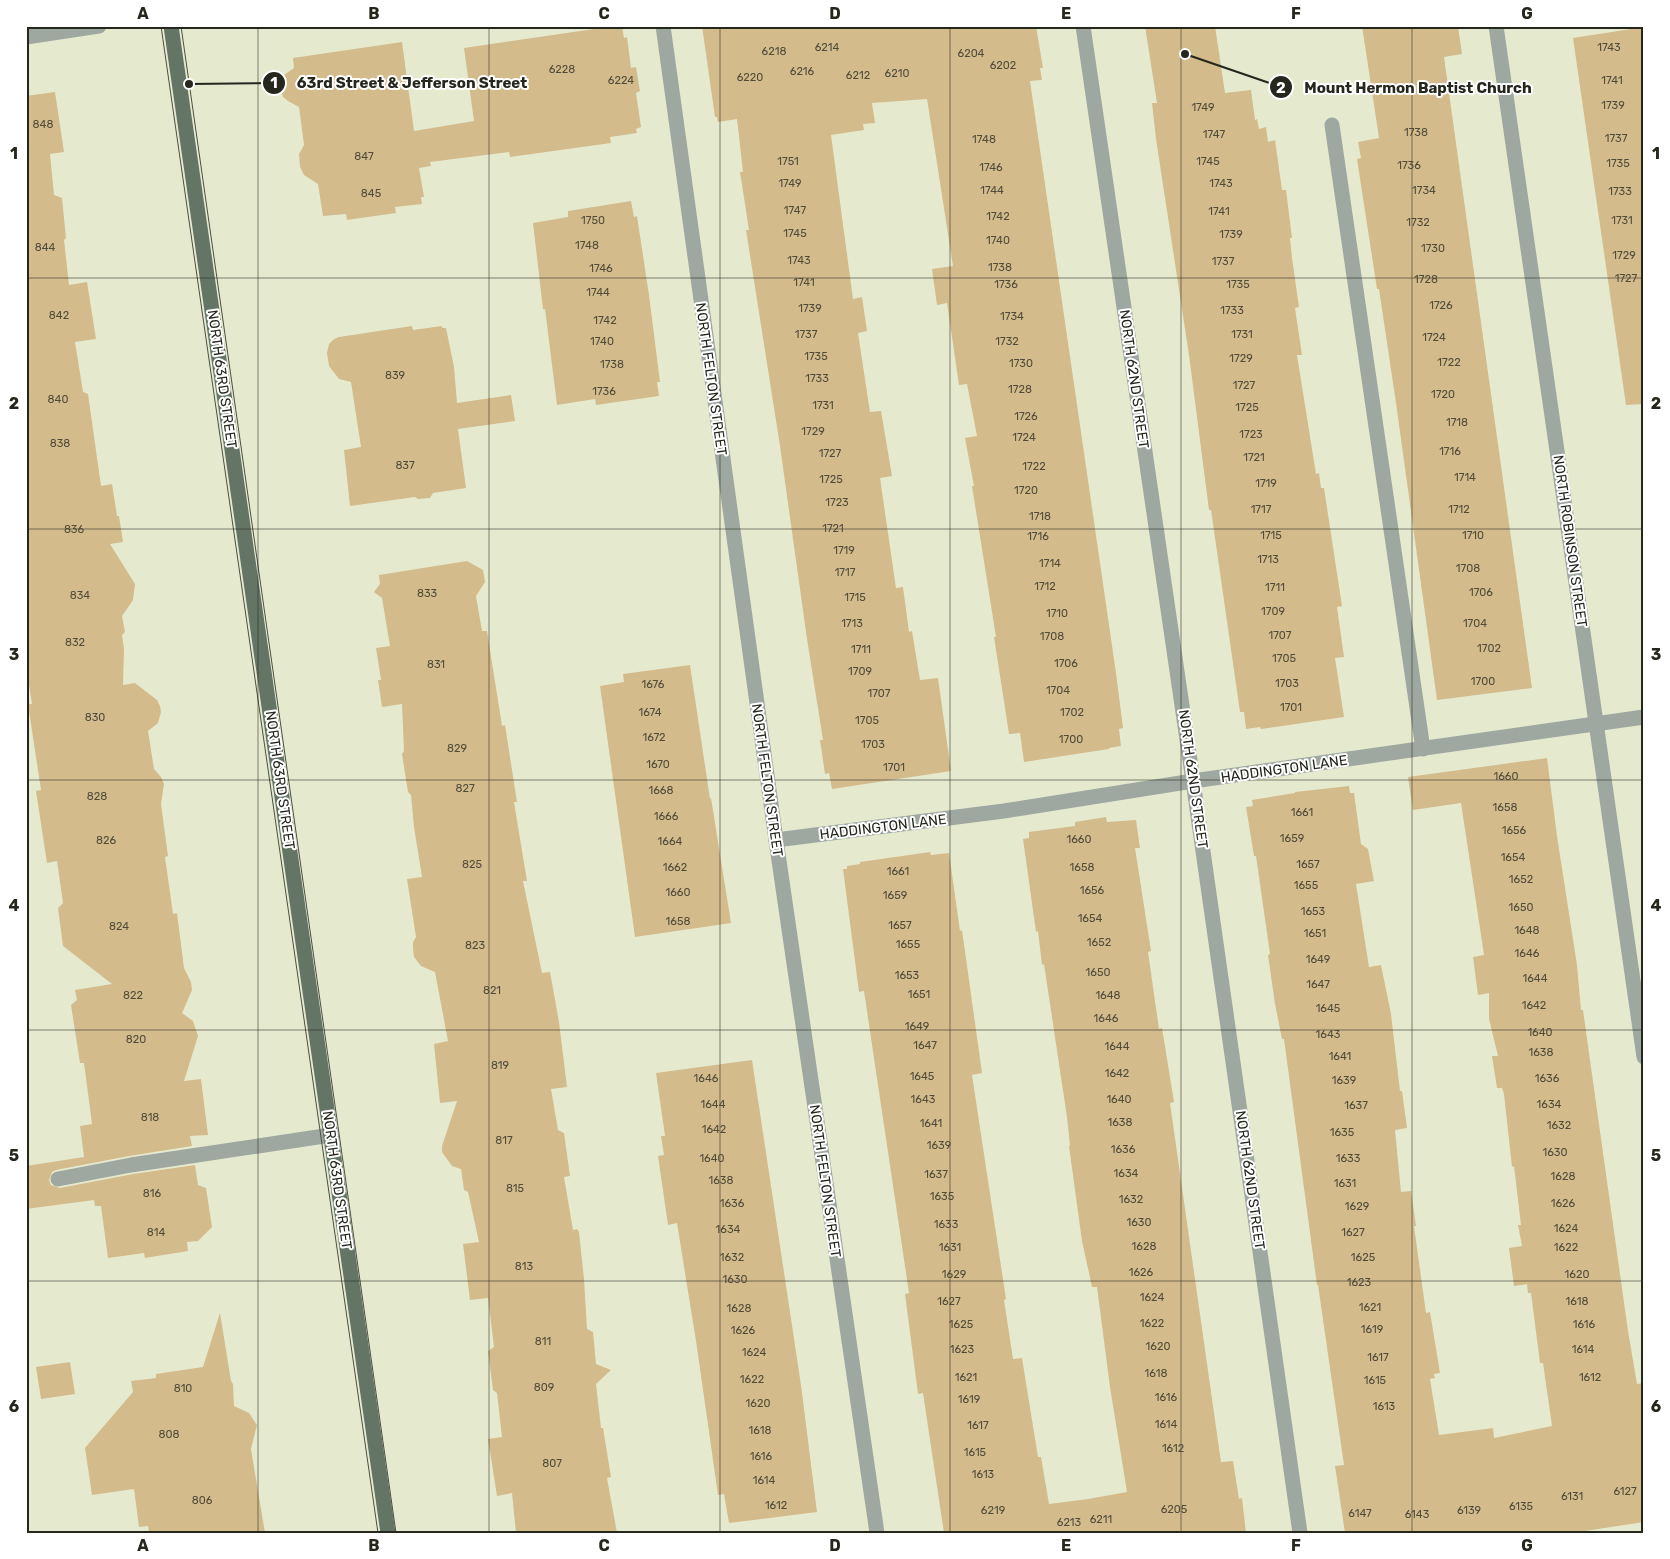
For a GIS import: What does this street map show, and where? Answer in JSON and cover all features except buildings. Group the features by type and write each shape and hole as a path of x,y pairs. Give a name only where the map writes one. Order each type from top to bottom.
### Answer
{"main road":[{"name":"NORTH 63RD STREET","path":"171,26 388,1533"}],"street":[{"path":"26,37 99,26"},
{"name":"NORTH FELTON STREET","path":"662,26 776,840 877,1533"},
{"name":"NORTH 62ND STREET","path":"1082,26 1193,781 1300,1533"},
{"name":"NORTH ROBINSON STREET","path":"1496,26 1644,1057"},
{"path":"1332,124 1423,749"},
{"name":"HADDINGTON LANE","path":"776,840 1004,811 1193,781 1644,717"},
{"path":"58,1179 131,1165 331,1135"}],"tram line":[{"path":"161,26 378,1533"},
{"path":"181,26 396,1533"}],"place":[{"name":"Mount Hermon Baptist Church","path":"1185,54"},
{"name":"63rd Street & Jefferson Street","path":"189,84"}]}
